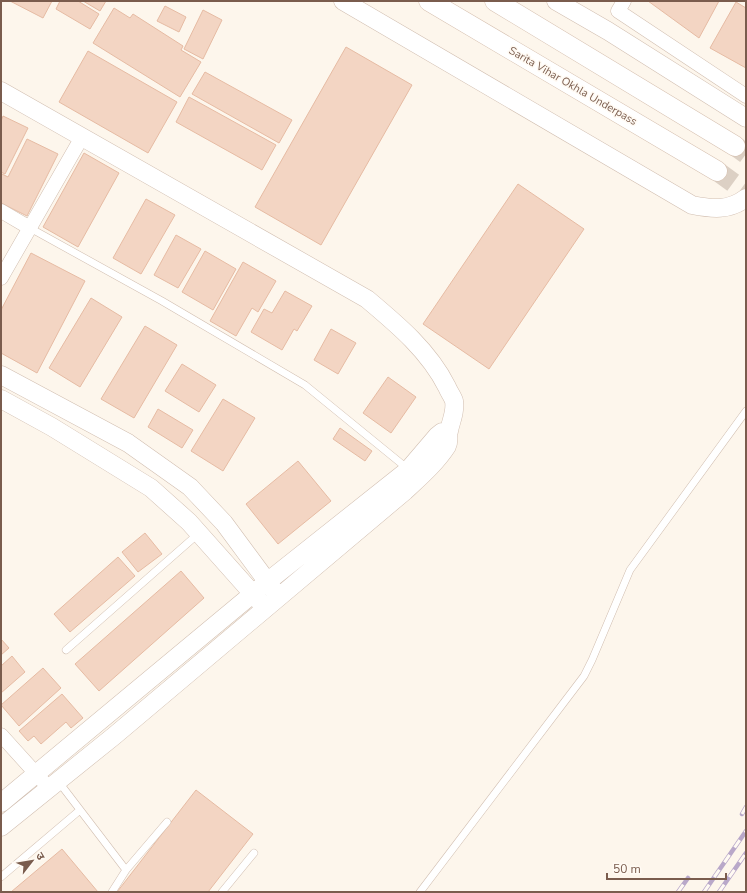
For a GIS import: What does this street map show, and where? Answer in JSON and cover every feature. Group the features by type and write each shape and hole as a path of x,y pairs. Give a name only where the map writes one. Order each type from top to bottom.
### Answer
{"main road":[{"name":"Sarita Vihar Okhla Underpass","path":"429,1 717,170"},
{"path":"494,1 735,146"}],"street":[{"path":"344,1 692,205 713,209 727,208 746,198"},
{"path":"556,1 608,31 746,118"},
{"path":"624,1 618,12 746,96"},
{"path":"680,76 691,60"},
{"path":"1,91 367,299 394,321 420,348 442,378 454,400 454,416 448,432 449,440 447,445 429,468 405,491 1,827"},
{"path":"1,278 82,137"},
{"path":"1,211 30,228"},
{"path":"1,375 128,444 190,487 224,523 261,588 265,608"},
{"path":"1,399 66,435 151,488 261,588 279,596"},
{"path":"1,803 261,588 408,470 442,432 448,432"},
{"path":"1,736 37,773 54,784"}],"lane":[{"path":"30,228 162,301 305,386 408,470"},
{"path":"420,892 584,676 630,570 746,411"},
{"path":"66,650 199,533"},
{"path":"54,784 80,810 126,870"},
{"path":"1,877 80,810"},
{"path":"112,892 126,870 167,822"},
{"path":"222,892 254,853"}],"building":[{"path":"10,1 52,1 43,18"},
{"path":"60,1 78,1 99,14 90,29 56,9"},
{"path":"83,1 106,1 100,11"},
{"path":"648,1 719,1 699,38"},
{"path":"736,2 746,8 746,68 710,48"},
{"path":"165,6 186,17 179,32 157,21"},
{"path":"114,8 130,18 133,14 183,46 181,50 201,62 180,97 93,43"},
{"path":"203,10 222,20 203,59 184,49"},
{"path":"346,47 412,85 321,245 255,207"},
{"path":"88,51 177,102 148,153 59,102"},
{"path":"205,72 292,120 279,143 192,94"},
{"path":"189,97 276,145 262,170 176,122"},
{"path":"3,116 28,128 5,174 1,172 1,121"},
{"path":"27,139 58,154 27,216 1,203 1,176 2,174 8,177"},
{"path":"84,153 119,173 78,247 43,227"},
{"path":"518,184 584,229 489,369 423,324"},
{"path":"146,199 175,215 141,274 113,258"},
{"path":"176,235 201,249 178,288 154,275"},
{"path":"205,251 236,269 213,310 182,292"},
{"path":"31,253 85,281 37,373 1,353 1,310"},
{"path":"243,262 276,281 258,312 252,308 236,336 210,321"},
{"path":"285,291 312,306 297,331 294,329 282,350 251,332 264,309 272,313"},
{"path":"91,298 122,317 80,387 49,368"},
{"path":"145,326 177,345 134,418 101,399"},
{"path":"331,329 356,343 338,374 314,360"},
{"path":"182,364 216,385 199,412 165,391"},
{"path":"388,377 416,397 391,433 363,413"},
{"path":"223,399 255,418 223,471 191,451"},
{"path":"158,409 193,430 182,448 148,427"},
{"path":"340,428 372,451 365,461 333,439"},
{"path":"298,461 331,501 278,544 246,504"},
{"path":"145,533 162,554 138,572 122,552"},
{"path":"118,557 135,576 70,632 54,614"},
{"path":"181,571 204,598 99,691 75,664"},
{"path":"1,639 9,648 1,655"},
{"path":"12,656 25,672 1,693 1,666"},
{"path":"43,668 61,688 19,726 1,705"},
{"path":"62,694 83,718 71,728 66,722 41,744 34,736 28,741 19,731"},
{"path":"196,790 253,834 208,892 117,892"},
{"path":"62,849 98,892 11,892"}],"tunnel":[{"path":"735,146 746,154"},
{"path":"717,171 746,192"}],"railway":[{"path":"742,814 746,807"},
{"path":"704,892 746,831"},
{"path":"719,892 746,853"},
{"path":"678,892 688,878"}]}
